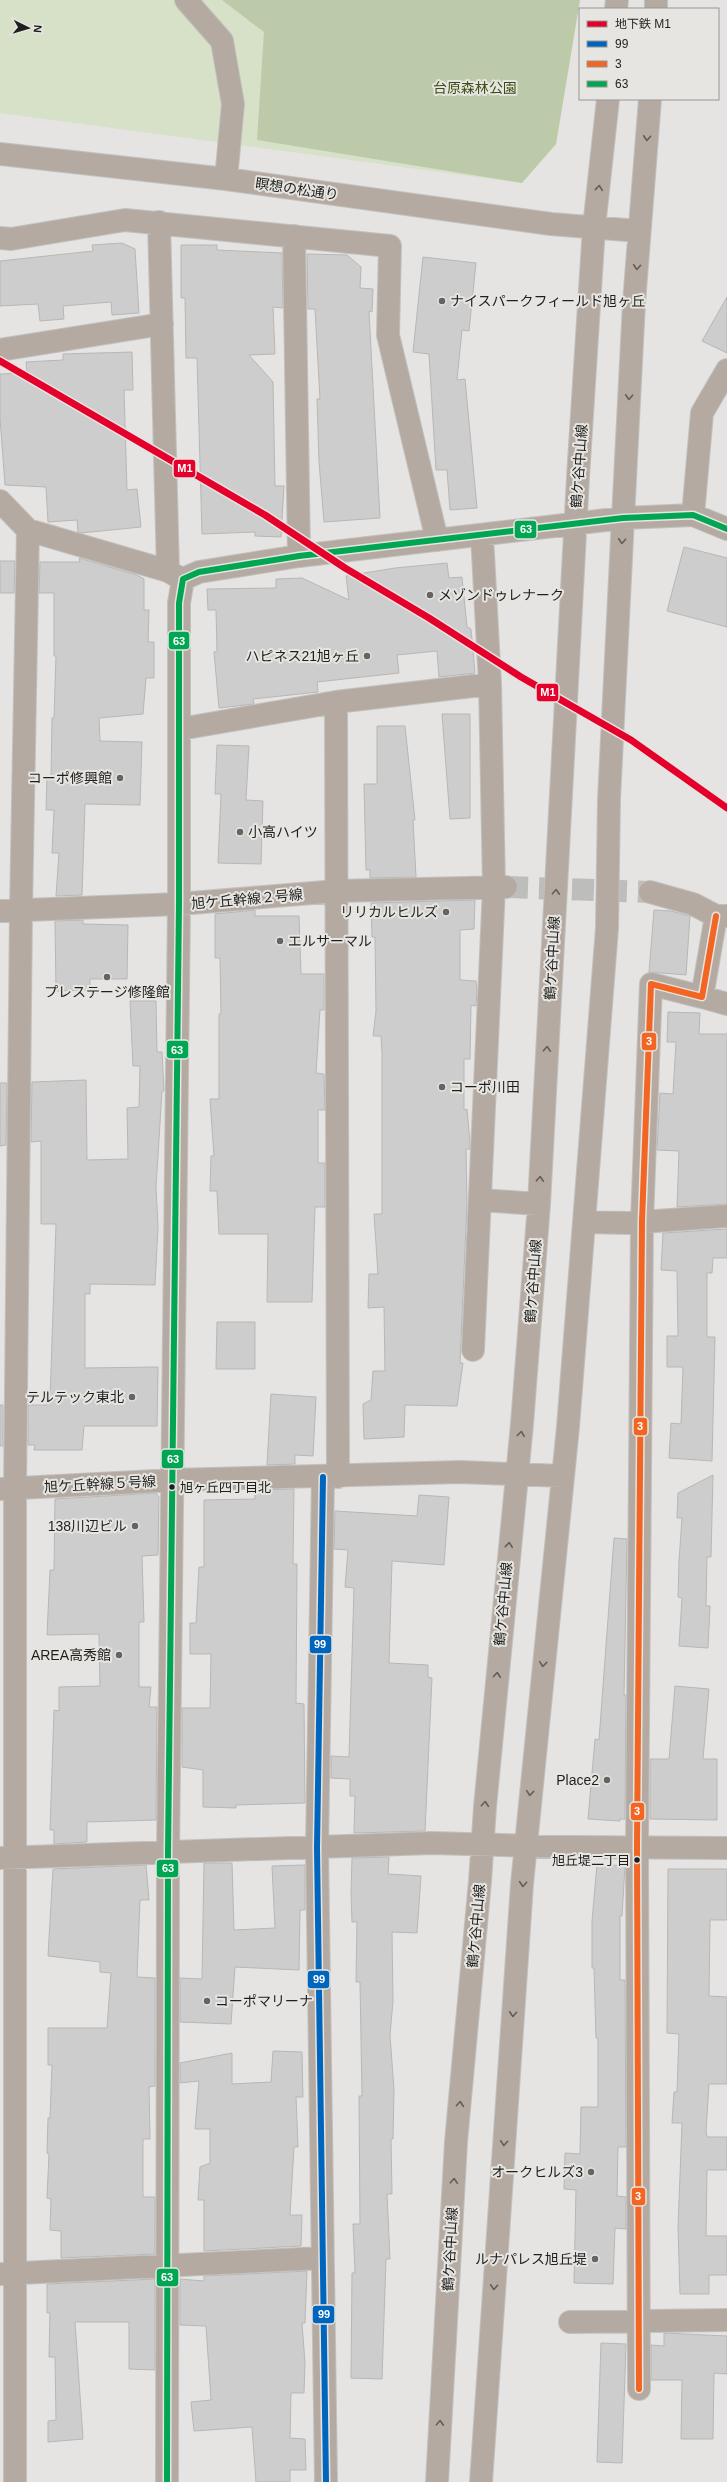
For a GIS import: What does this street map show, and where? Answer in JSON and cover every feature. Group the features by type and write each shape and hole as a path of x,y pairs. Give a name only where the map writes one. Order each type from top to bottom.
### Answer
{"street":[{"path":"186,0 222,41 232,104 226,179"},
{"name":"鶴ケ谷中山線","path":"438,2472 456,2142 539,1204 575,523 594,227 608,100"},
{"path":"482,2473 526,1845 563,1476 585,1222 607,928 610,792 623,518 639,231 650,100"},
{"name":"瞑想の松通り","path":"0,154 226,179 551,224 639,231"},
{"path":"0,238 11,239 125,220 159,222 390,246 388,335 437,540"},
{"name":"旭ケ丘幹線５号線","path":"8,1489 174,1480 180,729 179,603 176,575 162,324 159,222"},
{"path":"294,236 299,556"},
{"path":"0,350 162,324"},
{"path":"693,515 702,413 727,370"},
{"path":"0,501 28,530 176,575 299,556 623,518 693,515 727,529"},
{"path":"15,2482 8,2273 8,1489 11,911 28,530"},
{"path":"473,1350 500,887 482,535"},
{"path":"180,729 336,702 490,684"},
{"path":"326,2482 321,2258 317,1848 330,1477 337,891 336,702"},
{"name":"旭ケ丘幹線２号線","path":"11,911 179,904 337,891 500,887"},
{"path":"650,892 693,904 721,916 702,996"},
{"path":"639,2390 640,2320 637,1847 642,1221 651,984 702,996 727,1004"},
{"path":"481,1200 539,1204"},
{"path":"585,1222 617,1224 727,1216"},
{"path":"167,2482 168,1853 174,1480 330,1477 460,1472 563,1476"},
{"path":"8,1858 432,1843 727,1848"},
{"path":"8,2273 321,2258"},
{"path":"570,2322 727,2320"}],"green space":[{"name":"台原森林公園","path":"0,0 580,0 556,144 522,183 0,113"},
{"path":"222,0 580,0 556,144 522,183 257,140 264,32"}],"building":[{"path":"122,243 135,249 139,313 112,315 111,302 63,306 64,319 40,321 38,304 0,306 0,261 93,251 92,245"},
{"path":"181,245 217,245 217,250 282,253 283,308 273,307 275,354 249,355 273,382 275,486 284,486 281,537 255,536 255,532 202,534 197,358 186,358 185,298 181,298"},
{"path":"307,254 347,255 361,267 360,288 373,289 372,312 369,311 380,518 324,522 319,462 317,399 320,399 315,309 308,309"},
{"path":"423,257 476,263 469,331 462,330 457,380 465,379 477,508 450,510 447,470 436,470 429,354 413,352"},
{"path":"727,297 727,353 702,341"},
{"path":"132,352 133,390 124,390 127,490 137,489 141,527 81,533 78,532 77,520 48,522 46,487 5,485 0,418 0,374 27,373 26,362 63,360 63,354"},
{"path":"684,547 727,558 727,627 667,611"},
{"path":"79,558 137,575 144,579 144,610 149,610 148,642 154,642 154,678 146,678 143,714 99,718 100,741 142,742 140,805 85,804 82,895 56,896 59,853 52,853 54,810 46,810 47,777 51,777 52,718 54,718 56,656 54,656 54,593 39,593 40,562 80,562"},
{"path":"0,561 15,561 14,593 0,593"},
{"path":"447,563 449,578 462,577 467,627 471,629 475,673 439,677 437,651 397,655 399,673 317,682 318,692 253,699 254,704 219,708 214,652 217,651 216,610 208,610 207,589 276,588 276,579 302,578 349,600 346,576 395,568"},
{"path":"442,714 470,714 470,818 450,819"},
{"path":"377,726 405,726 415,820 413,820 416,877 370,878 370,870 366,870 364,784 377,784"},
{"name":"小高ハイツ","path":"217,745 249,746 246,800 263,801 261,864 218,863 221,794 215,794"},
{"path":"475,900 474,929 460,930 460,980 476,981 477,992 476,1006 471,1005 470,1059 464,1059 464,1110 467,1109 470,1149 466,1149 467,1204 460,1363 463,1363 457,1406 405,1405 404,1437 364,1439 363,1404 371,1400 373,1371 385,1371 384,1307 368,1308 369,1274 378,1274 374,1214 382,1214 382,1053 381,1036 373,1036 376,1011 375,937 372,937 371,903"},
{"path":"255,910 255,916 299,916 301,974 324,974 324,1010 320,1010 316,1073 324,1074 325,1110 318,1110 318,1163 325,1163 325,1207 315,1207 312,1302 267,1302 268,1234 219,1234 217,1191 210,1191 211,1156 214,1156 210,1099 219,1099 219,1014 221,1014 220,958 215,958 215,914"},
{"path":"654,910 671,911 690,916 686,975 649,972"},
{"path":"83,920 83,924 128,925 127,979 90,979 90,990 56,991 55,921"},
{"path":"130,1001 156,1001 157,1052 162,1052 164,1091 162,1091 156,1187 158,1227 155,1285 90,1284 90,1294 85,1294 85,1368 158,1367 157,1426 84,1426 82,1450 34,1450 35,1445 28,1445 28,1405 47,1405 47,1400 50,1400 56,1224 41,1224 41,1141 31,1142 32,1082 86,1080 87,1160 128,1159 127,1108 139,1107 140,1066 133,1066"},
{"path":"668,1012 700,1013 699,1034 727,1034 727,1204 677,1207 679,1151 657,1150 660,1093 673,1094 676,1042 667,1042"},
{"path":"0,1083 7,1083 6,1145 0,1146"},
{"path":"727,1229 727,1258 713,1258 712,1273 707,1273 707,1337 715,1337 712,1461 669,1458 671,1423 681,1424 683,1367 667,1367 667,1336 678,1336 677,1271 661,1270 663,1233"},
{"path":"217,1322 255,1322 255,1369 216,1369"},
{"path":"271,1394 316,1397 313,1456 295,1455 295,1464 267,1465"},
{"path":"0,1405 3,1405 3,1446 0,1446"},
{"path":"713,1475 711,1557 707,1557 706,1606 710,1606 708,1648 679,1646 682,1598 678,1597 682,1518 677,1518 678,1493"},
{"path":"294,1489 293,1564 297,1564 296,1703 304,1704 305,1803 236,1805 236,1808 203,1807 203,1770 182,1767 182,1708 210,1708 211,1654 190,1654 190,1623 196,1623 199,1567 204,1567 204,1500 255,1499 255,1490"},
{"path":"156,1493 159,1497 158,1555 142,1556 144,1622 139,1622 139,1687 151,1687 149,1707 157,1707 156,1820 87,1822 87,1842 54,1844 54,1830 50,1830 54,1710 59,1711 59,1687 100,1686 99,1634 47,1635 50,1570 54,1570 55,1499"},
{"path":"419,1495 449,1497 444,1565 392,1561 389,1663 428,1665 428,1677 432,1678 425,1831 354,1833 355,1796 350,1796 350,1779 331,1778 331,1756 349,1757 354,1588 345,1587 348,1550 334,1549 335,1511 417,1516"},
{"path":"614,1538 627,1539 624,1695 626,1695 625,1819 620,1819 620,1821 588,1819 595,1739 599,1740"},
{"path":"675,1686 709,1689 703,1759 717,1759 717,1820 650,1819 650,1759 669,1759"},
{"path":"389,1857 388,1874 421,1876 417,1933 392,1932 393,2001 390,2035 394,2090 393,2139 391,2139 392,2194 387,2194 390,2259 386,2259 382,2379 351,2378 352,2273 355,2273 353,2224 360,2224 359,2096 362,2096 360,1982 356,1982 357,1922 352,1922 352,1858"},
{"path":"204,1863 232,1863 234,1930 275,1928 272,1866 305,1865 305,1910 300,1910 299,1970 235,1967 231,2024 180,2022 180,1978 202,1979"},
{"path":"597,1864 625,1866 622,1916 620,1916 620,1980 625,1980 626,2147 618,2147 617,2196 626,2197 626,2229 615,2228 613,2284 574,2283 576,2190 564,2189 565,2153 580,2154 581,2107 598,2107 598,2038 596,2038 594,1968 592,1968 592,1921"},
{"path":"146,1865 149,1900 140,1900 137,1977 155,1978 155,2086 149,2087 150,2139 143,2139 143,2197 155,2197 155,2254 61,2258 61,2231 50,2230 51,2199 47,2198 49,2154 47,2153 48,2118 50,2118 52,2065 48,2065 48,2028 107,2028 111,1973 100,1972 100,1962 48,1956 53,1869"},
{"path":"668,1869 727,1869 727,1920 710,1920 709,1996 727,1997 727,2084 709,2084 706,2131 707,2137 727,2137 727,2170 707,2170 706,2236 727,2236 727,2275 709,2275 709,2294 680,2294 678,2228 682,2123 672,2123 674,2092 677,2092 679,2034 667,2033"},
{"path":"273,2051 302,2052 303,2097 296,2097 298,2147 294,2147 290,2215 302,2215 301,2246 204,2251 204,2200 198,2200 200,2167 210,2163 210,2129 195,2129 199,2081 180,2083 180,2063 232,2053 232,2084 271,2082"},
{"path":"307,2271 305,2323 302,2323 305,2363 304,2393 291,2393 290,2438 305,2439 306,2470 290,2470 290,2482 256,2482 252,2427 194,2431 191,2402 211,2400 206,2326 180,2325 180,2279 204,2281 204,2276"},
{"path":"155,2279 155,2370 129,2369 129,2322 75,2322 83,2439 48,2442 48,2421 56,2420 55,2357 49,2357 50,2313 47,2313 47,2284"},
{"path":"664,2333 727,2336 727,2374 714,2373 713,2439 681,2439 682,2380 651,2380 651,2345 664,2346"},
{"path":"601,2343 626,2344 622,2463 597,2462"}],"tunnel":[{"path":"506,887 650,892"}],"metro line":[{"name":"M1","path":"0,361 265,515 345,568 429,618 521,677 631,740 727,808"}],"transit line":[{"name":"63","path":"167,2482 168,1853 179,904 179,603 183,579 199,572 299,556 623,518 693,515 727,529"},
{"name":"3","path":"639,2389 637,1847 642,1221 651,984 702,997 716,916"},
{"name":"99","path":"323,1477 317,1848 326,2482"}],"place":[{"name":"ナイスパークフィールド旭ヶ丘","path":"442,301"},
{"name":"メゾンドゥレナーク","path":"430,595"},
{"name":"ハピネス21旭ヶ丘","path":"367,656"},
{"name":"コーポ修興館","path":"120,778"},
{"name":"小高ハイツ","path":"240,832"},
{"name":"リリカルヒルズ","path":"446,912"},
{"name":"エルサーマル","path":"280,941"},
{"name":"プレステージ修隆館","path":"107,977"},
{"name":"コーポ川田","path":"442,1087"},
{"name":"テルテック東北","path":"132,1397"},
{"name":"旭ヶ丘四丁目北","path":"172,1487"},
{"name":"138川辺ビル","path":"135,1526"},
{"name":"AREA高秀館","path":"119,1655"},
{"name":"Place2","path":"607,1780"},
{"name":"旭丘堤二丁目","path":"637,1860"},
{"name":"コーポマリーナ","path":"207,2001"},
{"name":"オークヒルズ3","path":"591,2172"},
{"name":"ルナパレス旭丘堤","path":"595,2259"}]}
